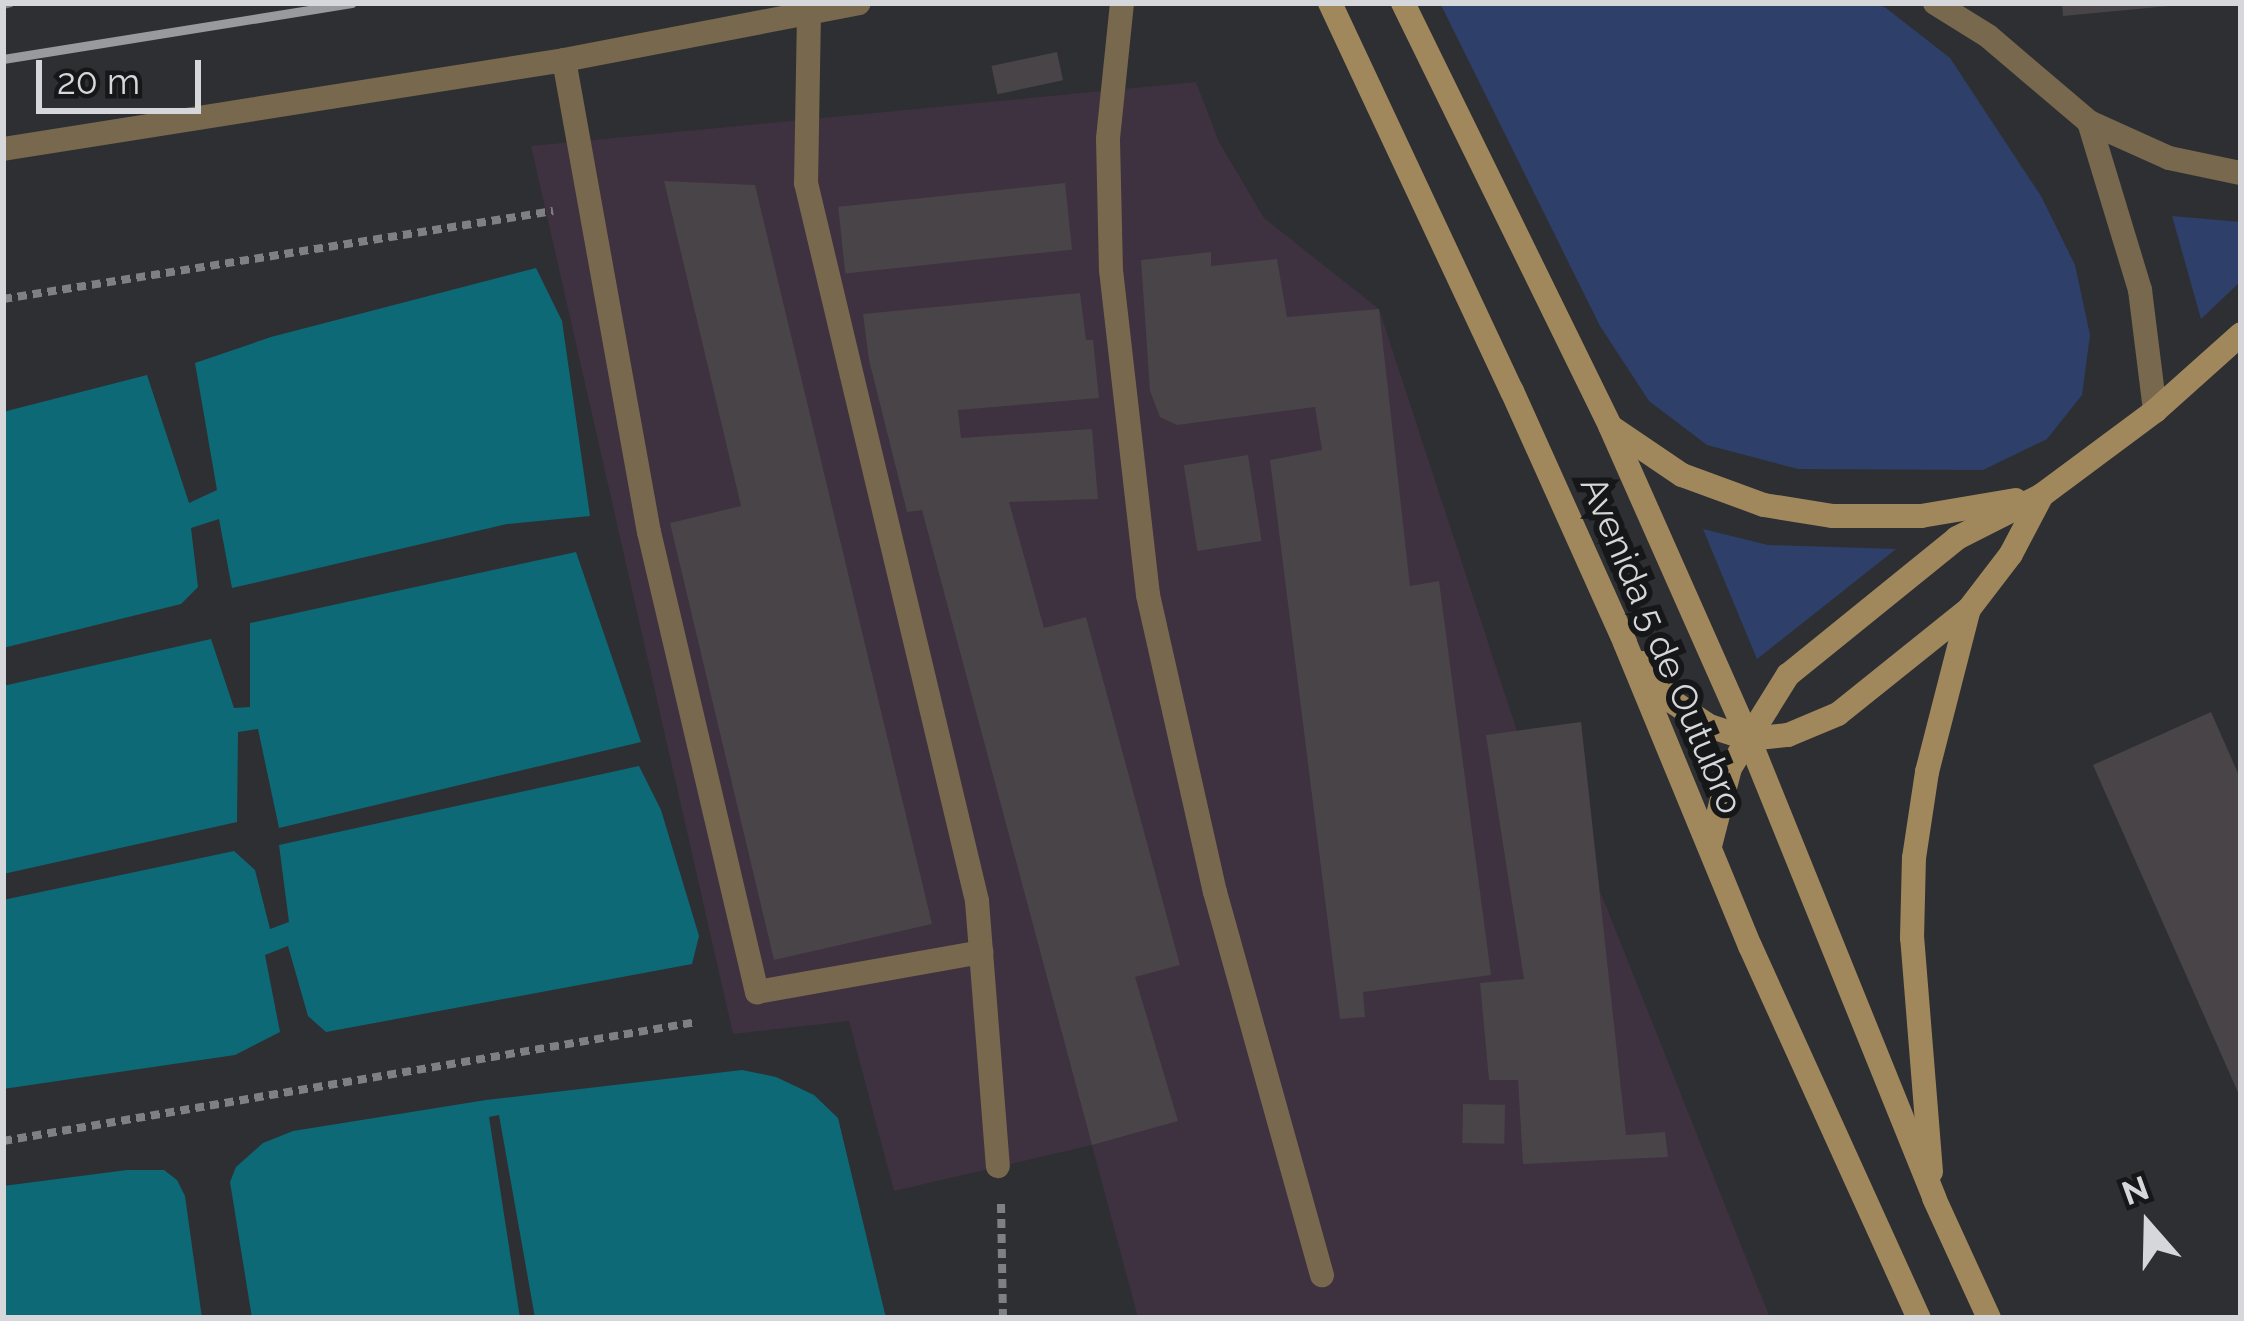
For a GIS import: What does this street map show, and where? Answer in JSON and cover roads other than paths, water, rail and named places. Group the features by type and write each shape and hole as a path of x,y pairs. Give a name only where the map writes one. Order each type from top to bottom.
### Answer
{"main road":[{"name":"Avenida 5 de Outubro","path":"1403,3 1610,426 1749,739 1934,1198 1989,1318"},
{"name":"Avenida 5 de Outubro","path":"1334,13 1625,643 1709,848 1919,1318"},
{"path":"1709,848 1717,801 1788,675 1832,634 1958,538 2042,495 2155,411 2241,334"},
{"path":"1610,426 1682,475 1764,505 1833,516 1921,516 2042,495"},
{"path":"1625,643 1673,702 1709,726 1749,739 1788,735 1838,714 1969,609 2011,554 2042,495"},
{"path":"1934,1198 1915,986 1914,858 1927,772 1969,609"}],"street":[{"path":"3,149 563,60 860,3"},
{"path":"1122,3 1108,139 1111,270 1148,595 1215,892 1322,1275"},
{"path":"1935,3 1988,36 2089,122 2169,158 2241,173"},
{"path":"808,13 806,183 977,901 998,1166"},
{"path":"563,60 586,206 650,532 757,992 981,952"},
{"path":"2089,122 2140,290 2155,411"}],"railway":[{"path":"3,59 352,3"}]}
